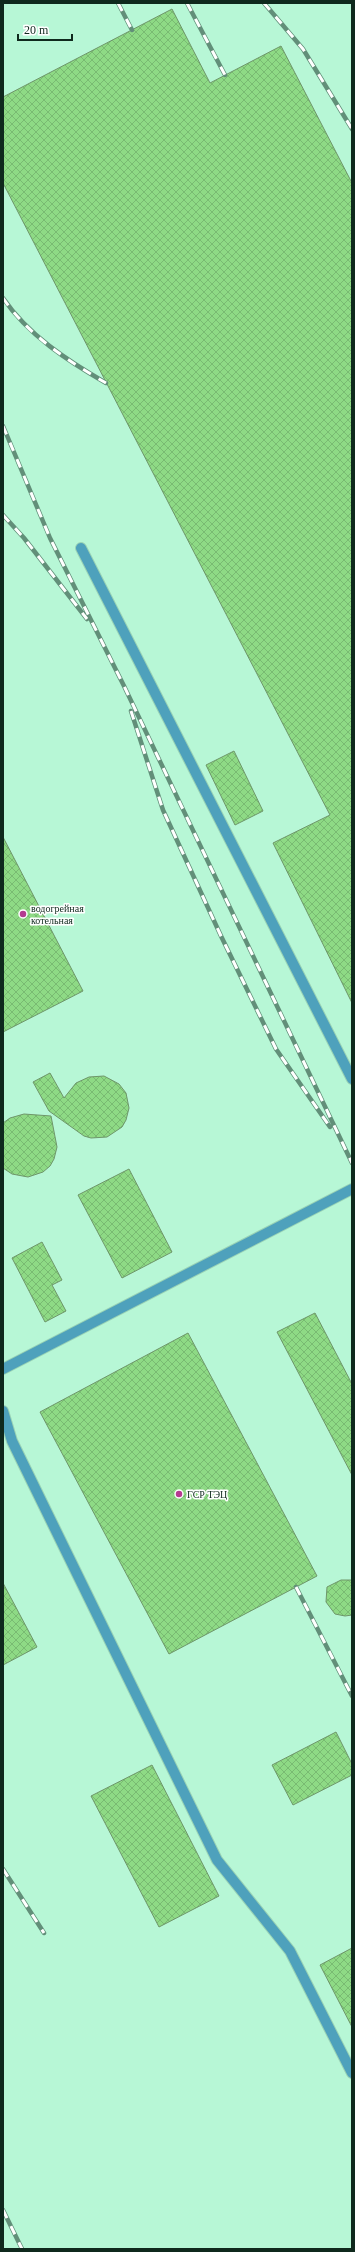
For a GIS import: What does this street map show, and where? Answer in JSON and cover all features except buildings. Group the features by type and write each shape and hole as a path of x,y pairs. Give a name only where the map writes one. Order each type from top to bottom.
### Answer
{"lane":[{"path":"81,548 352,1079"},
{"path":"3,1369 352,1189"},
{"path":"3,1411 12,1441 217,1860 290,1951 352,2073"}],"railway":[{"path":"118,3 132,30"},
{"path":"187,3 225,75"},
{"path":"264,3 303,49 352,129"},
{"path":"3,298 24,324 50,346 77,366 106,383"},
{"path":"3,426 50,538 124,686 352,1163"},
{"path":"3,515 24,538 87,619"},
{"path":"131,711 163,810 221,936 276,1049 330,1127"},
{"path":"296,1587 352,1696"},
{"path":"3,1869 44,1933"},
{"path":"3,2210 22,2249"}],"place":[{"name":"водогрейная котельная","path":"23,914"},
{"name":"ГСР ТЭЦ","path":"179,1494"}]}
